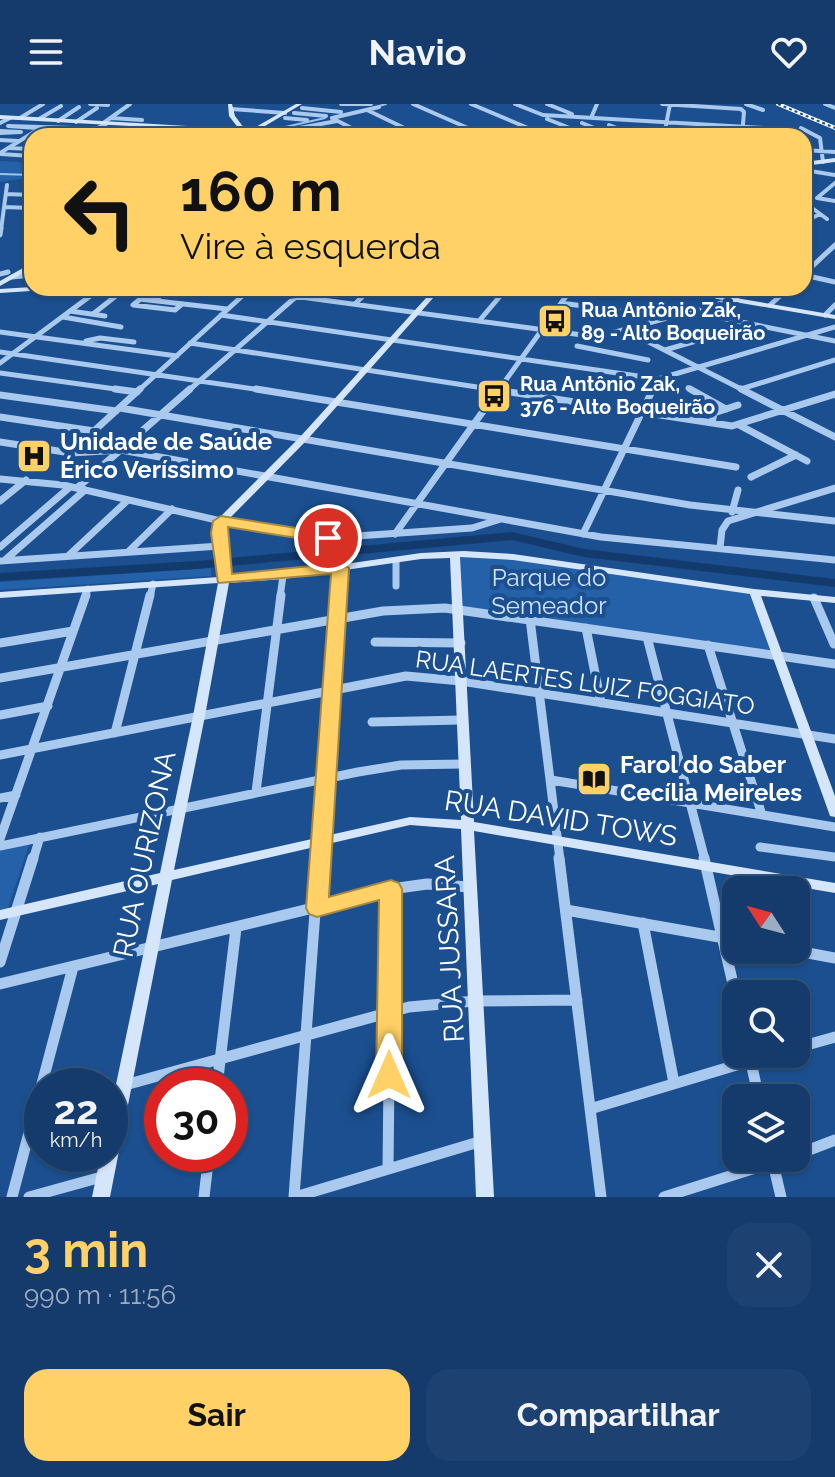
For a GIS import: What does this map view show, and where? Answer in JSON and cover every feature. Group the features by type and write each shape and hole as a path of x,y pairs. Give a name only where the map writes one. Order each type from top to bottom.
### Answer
{"main road":[{"path":"260,128 309,104"},
{"path":"230,106 247,128"},
{"path":"272,128 288,113"},
{"path":"0,117 20,118 28,128"},
{"path":"42,128 56,120 178,128"},
{"path":"812,165 835,160"},
{"path":"0,284 17,272"},
{"path":"0,291 24,289"},
{"path":"221,521 303,439 431,296"},
{"path":"716,296 835,317"},
{"name":"RUA OURIZONA","path":"127,1068 213,640 221,580 221,521"},
{"path":"0,595 283,576 455,554 513,557 754,592 835,600"},
{"name":"RUA JUSSARA","path":"455,554 485,1197"},
{"path":"754,592 804,734 829,781 835,813"},
{"name":"RUA DAVID TOWS","path":"0,915 410,821 466,825 835,888"},
{"name":"RUA OURIZONA","path":"101,1197 106,1172"}],"street":[{"path":"20,118 43,104"},
{"path":"90,104 108,105"},
{"path":"96,128 130,104"},
{"path":"239,104 288,113 307,120"},
{"path":"341,104 371,104"},
{"path":"413,104 468,128"},
{"path":"471,104 528,128"},
{"path":"515,104 543,115 581,120 591,118 770,128"},
{"path":"547,104 596,128"},
{"path":"591,118 597,104"},
{"path":"662,104 741,109"},
{"path":"665,128 670,104"},
{"path":"733,104 744,112 742,127"},
{"path":"746,104 763,110"},
{"path":"825,104 835,108"},
{"path":"38,128 61,106"},
{"path":"230,106 328,117 379,107"},
{"path":"301,106 343,113"},
{"path":"56,120 79,107"},
{"path":"76,122 97,108"},
{"path":"367,110 405,128"},
{"path":"110,117 140,120 146,114"},
{"path":"328,117 351,128"},
{"path":"0,123 10,118"},
{"path":"546,118 571,128"},
{"path":"285,128 337,121"},
{"path":"609,125 617,128"},
{"path":"0,135 24,134"},
{"path":"812,134 819,137 823,162"},
{"path":"0,154 24,139"},
{"path":"0,147 24,149"},
{"path":"812,150 835,152"},
{"path":"0,154 24,156"},
{"path":"813,171 835,175"},
{"path":"835,183 817,198 835,201"},
{"path":"0,235 7,185"},
{"path":"6,194 24,195"},
{"path":"4,207 24,208"},
{"path":"812,208 827,219"},
{"path":"812,218 820,214"},
{"path":"812,267 835,245"},
{"path":"812,277 835,282"},
{"path":"0,363 90,296"},
{"path":"93,314 116,296"},
{"path":"144,296 133,305 175,310 182,304"},
{"path":"155,301 161,296"},
{"path":"71,453 242,296"},
{"path":"2,560 78,488 297,296 601,337 737,299"},
{"path":"355,304 363,296"},
{"path":"479,321 500,296"},
{"path":"395,535 566,296"},
{"path":"770,305 780,296"},
{"path":"140,299 227,309"},
{"path":"561,303 670,318"},
{"path":"825,315 835,305"},
{"path":"70,311 105,316"},
{"path":"692,312 835,341"},
{"path":"221,315 658,379 835,327"},
{"path":"62,317 90,321 99,326 121,327"},
{"path":"664,350 752,324"},
{"path":"626,330 835,437"},
{"path":"0,332 177,356"},
{"path":"570,352 589,336"},
{"path":"82,343 100,338 134,342"},
{"path":"190,343 712,423 739,425 835,394"},
{"path":"577,346 648,360"},
{"path":"0,352 201,380 736,467"},
{"path":"741,389 835,360"},
{"path":"0,373 137,392"},
{"path":"583,534 658,379"},
{"path":"688,388 726,409"},
{"path":"0,395 162,414 733,510 835,521"},
{"path":"826,397 835,401"},
{"path":"712,423 714,413 738,405"},
{"path":"0,417 94,431"},
{"path":"739,425 807,461"},
{"path":"0,442 71,453 121,450 583,534 835,560"},
{"path":"751,477 796,455"},
{"path":"0,479 78,488 221,521 328,538 478,527 502,519"},
{"path":"0,501 26,480"},
{"path":"0,547 78,488"},
{"path":"728,521 835,488"},
{"path":"720,548 722,530 733,510 738,490"},
{"path":"68,556 128,500"},
{"path":"129,552 172,509"},
{"path":"2,560 221,550"},
{"path":"396,561 396,586"},
{"path":"340,568 323,840 294,1197 482,1141"},
{"path":"256,792 283,576"},
{"path":"115,733 153,584"},
{"path":"0,839 88,589"},
{"path":"814,598 834,644"},
{"path":"0,678 383,611 459,610 835,664"},
{"path":"530,619 601,1197"},
{"path":"586,628 601,703"},
{"path":"0,643 73,631"},
{"path":"566,910 722,937 692,804 647,637"},
{"path":"375,642 461,643"},
{"path":"708,645 762,815"},
{"name":"RUA LAERTES LUIZ FOGGIATO","path":"0,755 406,676 461,681 835,739"},
{"path":"0,715 48,706"},
{"path":"372,722 461,720"},
{"path":"0,846 326,778 401,765 463,764"},
{"path":"551,780 835,827"},
{"path":"0,798 16,795"},
{"path":"0,962 40,837"},
{"path":"760,847 835,857"},
{"path":"0,984 391,889 427,884 469,887"},
{"path":"388,1169 391,889"},
{"path":"643,923 674,1083"},
{"path":"219,1068 236,928"},
{"path":"810,953 835,958"},
{"path":"12,1197 73,967"},
{"path":"128,1084 389,1013 438,1003 577,1000"},
{"path":"810,1044 835,1037"},
{"path":"590,1109 722,1067"},
{"path":"810,1150 835,1140"},
{"path":"204,1197 207,1172"},
{"path":"664,1197 738,1172"},
{"path":"776,1172 781,1197"},
{"path":"29,1197 105,1176"}],"green space":[{"path":"0,161 24,162 24,178 0,182"},
{"name":"Parque do Semeador","path":"458,556 506,558 750,593 771,653 461,608"},
{"path":"211,568 211,576 0,590 0,582"},
{"path":"30,842 8,908 0,910 0,849"}],"waterway":[{"path":"379,106 386,104"},
{"path":"281,128 325,118"},
{"path":"0,174 24,175"},
{"path":"0,577 197,565 512,536 584,553 835,583"}],"railway":[{"path":"778,104 835,128"}],"place":[{"name":"Rua Antônio Zak, 89 - Alto Boqueirão","path":"555,321"},
{"name":"Rua Antônio Zak, 376 - Alto Boqueirão","path":"494,396"},
{"name":"Unidade de Saúde Érico Veríssimo","path":"34,456"},
{"name":"Farol do Saber Cecília Meireles","path":"594,779"}],"route":[{"path":"328,538 221,521 219,533 224,580 340,568 317,908 391,889 389,1075"}]}
